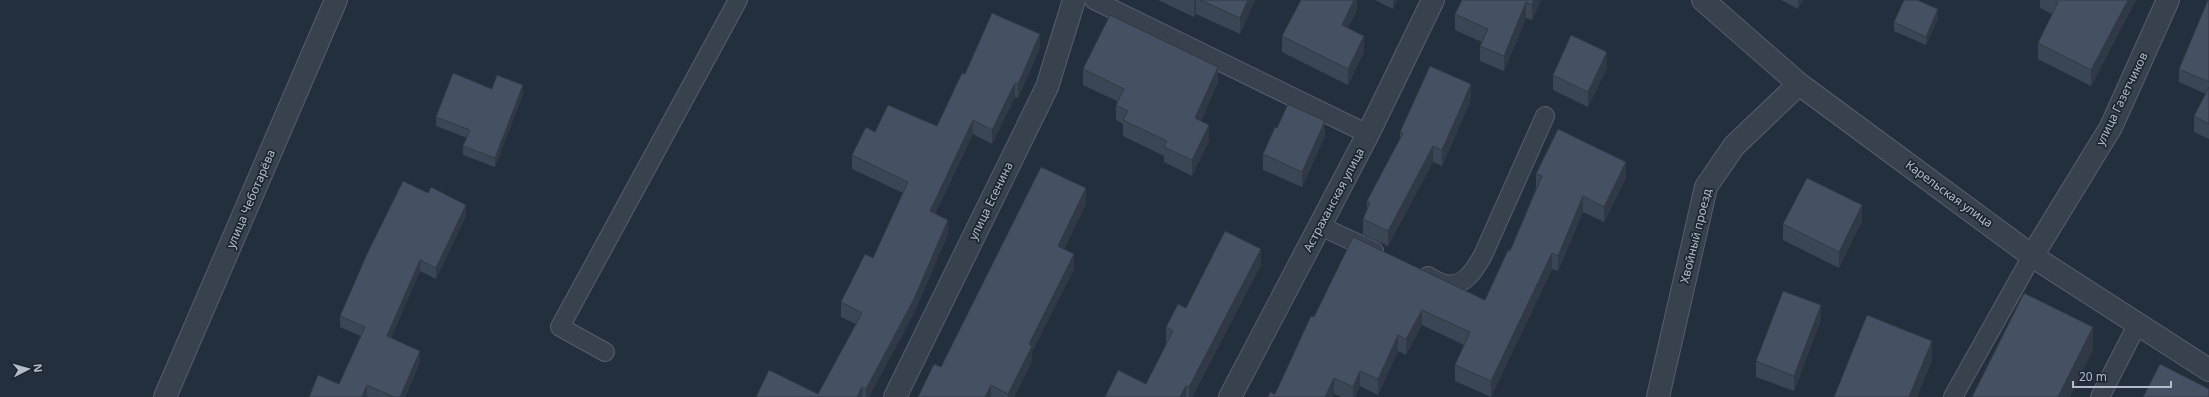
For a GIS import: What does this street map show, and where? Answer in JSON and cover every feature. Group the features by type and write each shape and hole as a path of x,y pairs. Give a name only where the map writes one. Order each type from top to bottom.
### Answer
{"street":[{"name":"улица Чеботарёва","path":"165,397 336,0"},
{"name":"улица Есенина","path":"895,397 1047,87 1074,0"},
{"name":"Астраханская улица","path":"1230,397 1368,134 1433,0"},
{"name":"Карельская улица","path":"1703,0 1799,84 2032,256 2209,370"},
{"name":"улица Газетчиков","path":"2032,256 2111,127 2168,0"},
{"name":"Хвойный проезд","path":"1658,397 1706,187 1734,146 1799,84"}],"lane":[{"path":"605,352 560,327 738,0"},
{"path":"1094,0 1368,134"},
{"path":"1411,268 1446,284 1458,283 1471,275 1483,255 1545,116"},
{"path":"1320,226 1390,258"},
{"path":"1953,397 2032,256"},
{"path":"2100,397 2137,325"}],"building":[{"path":"1200,0 1248,0 1240,18"},
{"path":"1301,0 1354,0 1342,25 1364,36 1348,69 1282,36"},
{"path":"1462,0 1534,0 1532,5 1526,2 1504,56 1480,46 1488,29 1455,14"},
{"path":"1904,0 1917,0 1938,9 1926,37 1894,22"},
{"path":"2055,0 2128,0 2091,70 2038,43 2058,2"},
{"path":"2209,0 2209,82 2179,69"},
{"path":"992,13 1040,34 1018,84 1015,83 992,130 973,120 930,211 948,220 914,299 866,389 862,387 857,397 756,397 769,370 818,394 862,313 841,302 865,254 873,258 908,182 852,155 866,127 875,132 888,105 937,126 962,73 965,74"},
{"path":"1110,15 1218,67 1195,118 1209,125 1192,160 1164,147 1167,141 1123,120 1128,111 1116,105 1124,89 1083,69"},
{"path":"1571,35 1607,52 1588,92 1553,75"},
{"path":"1430,66 1471,84 1442,150 1433,146 1388,231 1363,219 1370,203 1367,201 1403,133 1400,132"},
{"path":"453,73 492,89 497,75 523,85 495,158 463,146 470,130 436,117"},
{"path":"2209,87 2209,124 2194,116"},
{"path":"1288,104 1325,121 1302,172 1263,154 1275,127 1277,128"},
{"path":"1558,129 1626,162 1604,207 1583,196 1558,256 1552,253 1491,381 1455,365 1470,332 1422,310 1406,339 1398,335 1378,379 1360,371 1353,387 1334,378 1325,397 1268,397 1270,392 1275,394 1311,316 1314,317 1353,237 1485,300 1508,250 1510,251 1542,176 1536,174"},
{"path":"1041,167 1086,188 1058,246 1074,254 1029,344 1032,346 1008,394 991,385 985,397 918,397 934,364 941,367"},
{"path":"1807,178 1862,205 1839,252 1783,224"},
{"path":"403,181 428,193 431,187 466,205 436,268 420,260 387,336 420,351 400,397 394,397 367,385 362,397 309,397 318,375 339,384 365,327 340,316 367,254"},
{"path":"1225,231 1261,249 1189,387 1186,386 1180,397 1105,397 1118,370 1146,384 1173,331 1166,327 1178,304 1186,308"},
{"path":"1783,291 1821,305 1794,376 1756,361"},
{"path":"2024,293 2093,327 2058,397 1972,397"},
{"path":"1867,315 1932,341 1909,397 1834,397"},
{"path":"2160,364 2209,389 2209,397 2143,397"}]}
